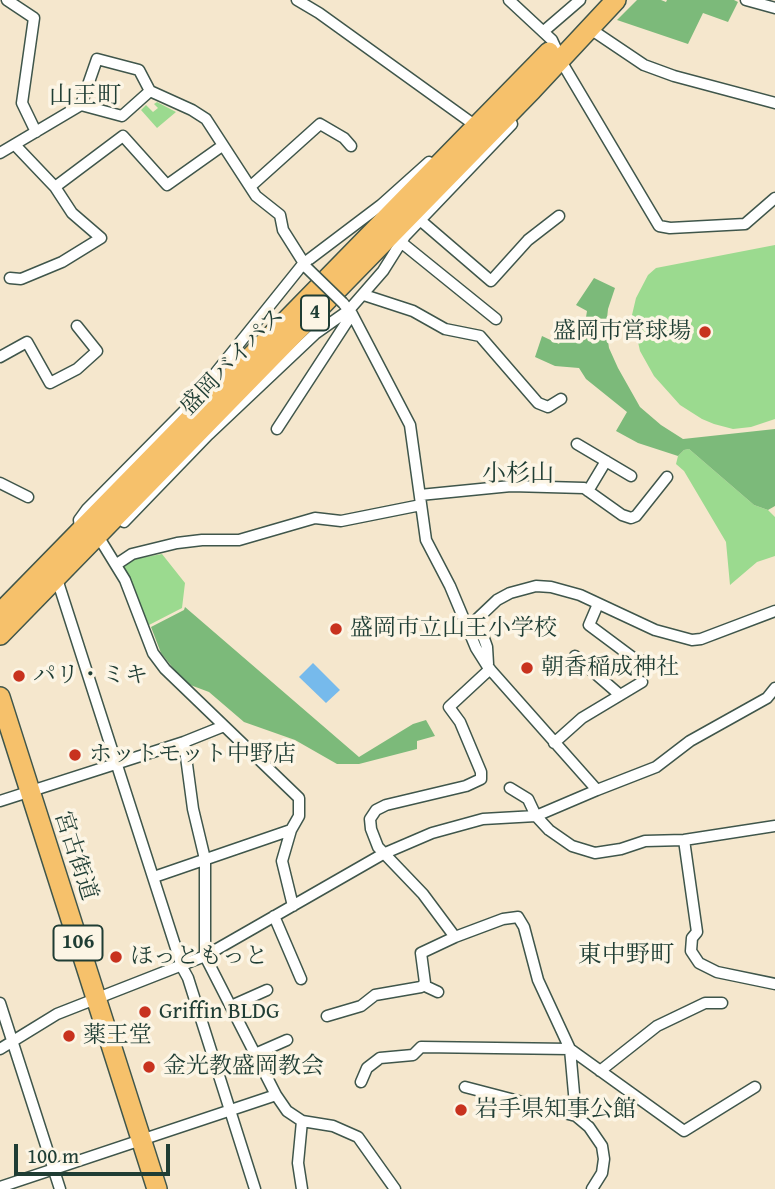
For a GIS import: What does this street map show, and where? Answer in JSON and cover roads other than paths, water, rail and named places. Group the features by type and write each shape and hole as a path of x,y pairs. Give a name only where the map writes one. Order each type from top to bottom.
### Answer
{"highway":[{"name":"盛岡バイパス","path":"0,635 57,579 89,533 553,45 602,0"},
{"name":"盛岡バイパス","path":"0,613 89,533 531,90 553,45 589,28 615,0"},
{"name":"宮古街道","path":"0,697 157,1189"}],"street":[{"path":"7,0 34,18 22,103 36,132"},
{"path":"297,0 319,13 476,127"},
{"path":"509,0 553,45 659,226 670,228 745,224 775,198"},
{"path":"553,45 580,0"},
{"path":"746,0 762,2 775,8"},
{"path":"589,28 643,65 775,103"},
{"path":"0,153 81,105 97,59 139,71 149,92 192,110 205,119 256,195 280,215 283,230 305,266 348,309 410,425 429,547 450,586 476,648 489,668 597,790"},
{"path":"89,533 117,528 208,435 315,334 364,295 405,236 520,115 531,90"},
{"path":"81,105 122,116 149,92"},
{"path":"251,186 320,124 344,138 351,146"},
{"path":"293,906 282,861 291,830 299,816 299,798 164,669 153,653 117,564 79,520 189,406 305,266 381,205 464,131 476,127"},
{"path":"55,187 123,136 167,185 222,146"},
{"path":"10,278 21,279 62,262 101,238 72,213 55,187 15,145"},
{"path":"763,209 775,208"},
{"path":"420,220 491,281 528,240 559,216"},
{"path":"402,243 496,318"},
{"path":"364,295 414,311 446,329 480,336 538,403 548,407 561,399"},
{"path":"277,429 348,309"},
{"path":"0,356 27,342 50,383 77,369 97,351 77,326"},
{"path":"577,444 631,476"},
{"path":"588,491 606,461"},
{"path":"117,564 132,554 177,543 239,540 315,518 341,521 420,500 511,486 584,488 622,515 631,518 636,516 667,477"},
{"path":"0,483 28,497"},
{"path":"57,579 255,1189"},
{"path":"489,668 477,619 497,600 510,593 536,586 565,590 655,631 692,640 775,611"},
{"path":"598,604 589,625 644,666 647,660"},
{"path":"575,656 620,695"},
{"path":"455,937 423,894 383,854 370,829 370,819 376,810 396,801 466,786 481,779 481,772 460,722 449,707 489,668"},
{"path":"554,743 582,718 642,682"},
{"path":"0,1049 57,1014 205,956 383,854 432,833 483,819 536,816 656,768 690,741 767,698 775,688"},
{"path":"0,801 184,742 224,726"},
{"path":"184,742 194,810 205,859 205,956 276,1095 287,1111 302,1121 333,1126 358,1137 395,1189"},
{"path":"510,788 528,799 536,816 550,830 572,846 594,853 621,849 645,841 684,840 775,826"},
{"path":"154,877 291,830"},
{"path":"684,840 697,932 692,938 691,951 699,963 717,972 775,984"},
{"path":"274,916 301,979"},
{"path":"327,1016 361,1006 375,995 421,988 425,983 421,953 503,919 518,917 524,926 538,980 570,1049 576,1116"},
{"path":"423,985 439,992"},
{"path":"230,1006 267,990"},
{"path":"0,1003 60,1189"},
{"path":"600,1071 657,1026 705,1003 722,1003"},
{"path":"255,1054 287,1040"},
{"path":"360,1082 367,1068 380,1059 413,1055 418,1053 421,1047 570,1049 684,1131 755,1087"},
{"path":"465,1087 576,1116 589,1126 602,1146 604,1159 602,1174 592,1189"},
{"path":"0,1187 276,1095"},
{"path":"302,1121 298,1163 302,1189"}],"water":[{"path":"313,663 340,690 326,703 299,677"}],"place":[{"name":"盛岡市営球場","path":"705,332"},
{"name":"盛岡市立山王小学校","path":"336,629"},
{"name":"朝香稲成神社","path":"527,668"},
{"name":"パリ・ミキ","path":"19,676"},
{"name":"ホットモット中野店","path":"75,755"},
{"name":"ほっともっと","path":"116,957"},
{"name":"Griffin BLDG","path":"145,1012"},
{"name":"薬王堂","path":"69,1036"},
{"name":"金光教盛岡教会","path":"149,1067"},
{"name":"岩手県知事公館","path":"461,1110"}],"district":[{"name":"山王町","path":"85,97"},
{"name":"小杉山","path":"518,475"},
{"name":"東中野町","path":"626,956"}]}
